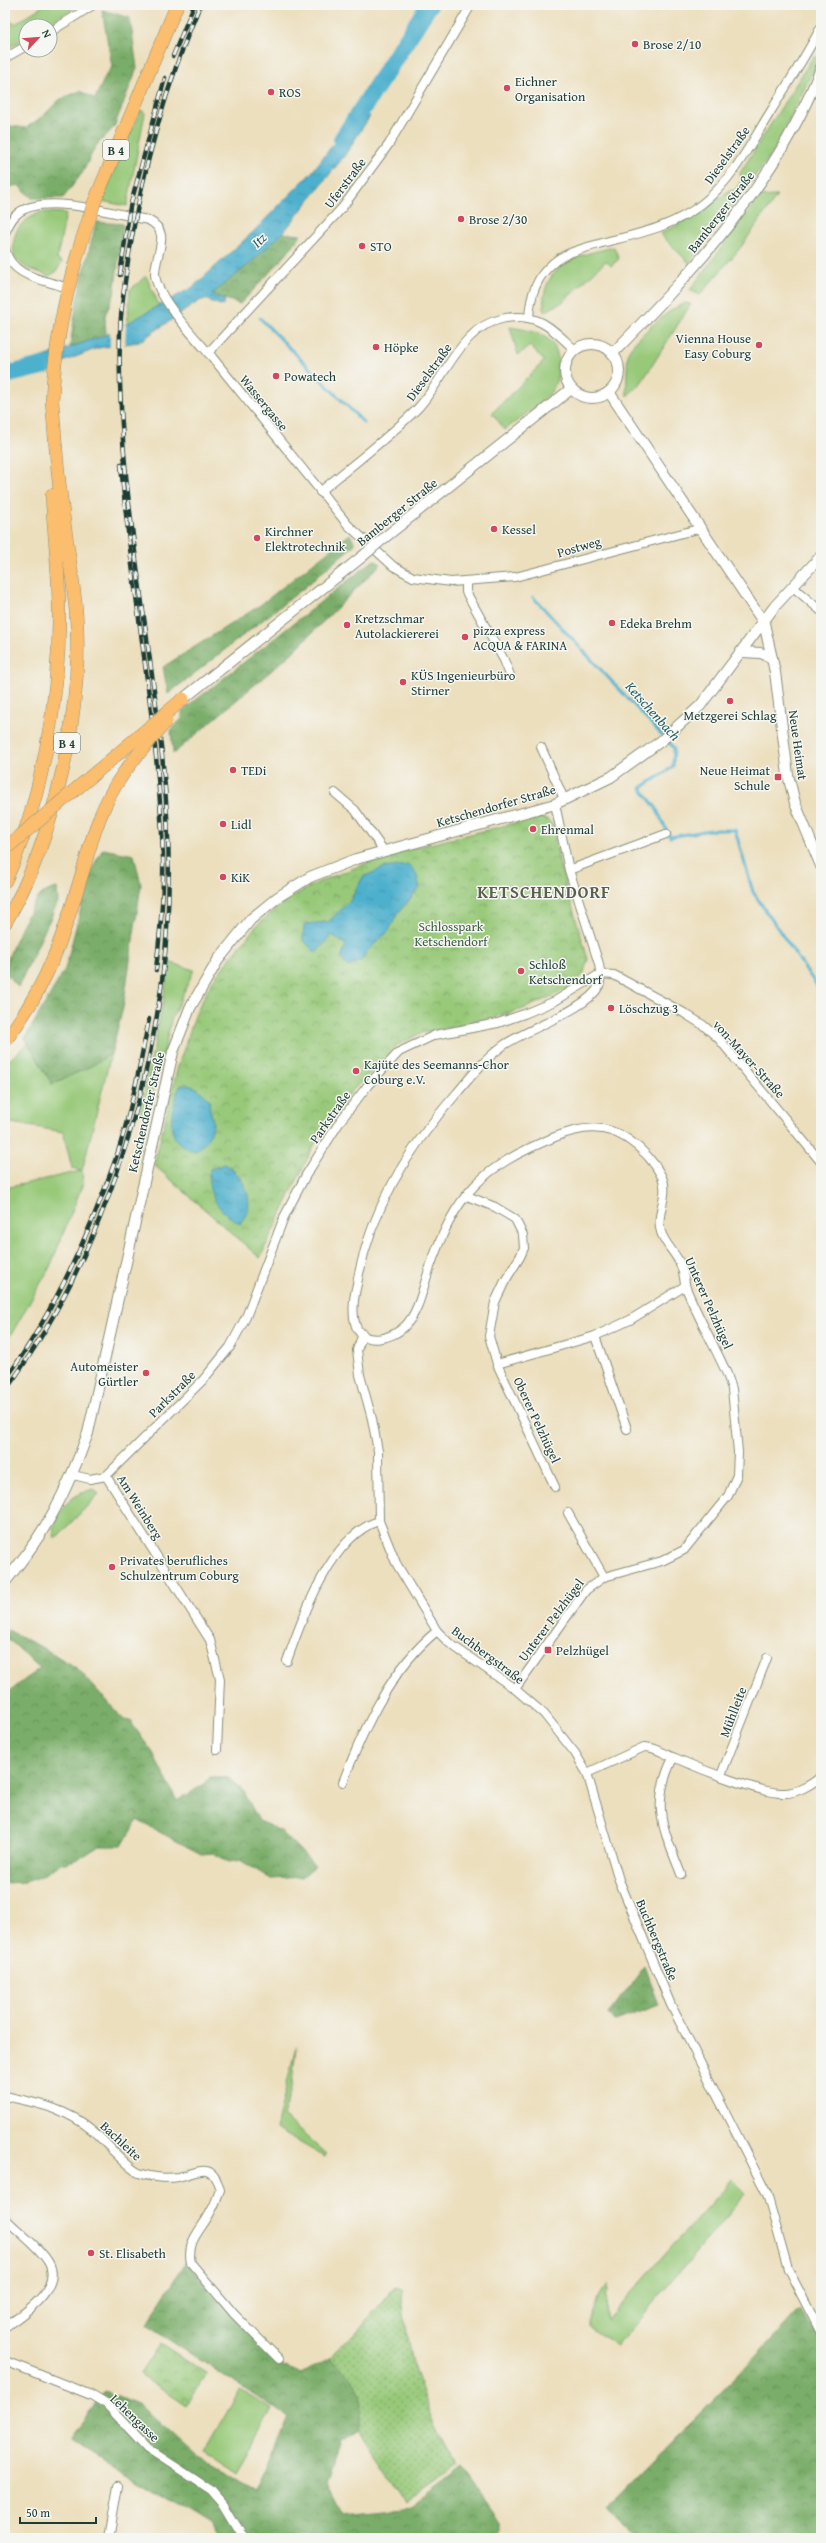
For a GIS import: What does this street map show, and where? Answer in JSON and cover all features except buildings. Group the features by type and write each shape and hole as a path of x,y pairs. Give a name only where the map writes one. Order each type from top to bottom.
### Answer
{"main road":[{"name":"B 4","path":"5,881 24,834 39,782 50,716 56,666 59,610 50,465 53,371 67,288 94,203 177,5"},
{"name":"B 4","path":"5,923 27,877 57,793 75,689 77,653 76,612 57,464 52,401"},
{"path":"5,849 183,699"},
{"path":"5,1041 30,1006 45,980 67,924 100,816 122,775 183,699"}],"street":[{"path":"58,27 93,5"},
{"name":"Uferstraße","path":"208,353 342,208 388,144 471,5"},
{"name":"Dieselstraße","path":"529,318 533,290 542,274 558,259 583,248 648,231 675,220 702,204 731,174 821,27"},
{"path":"5,58 18,51"},
{"name":"Bamberger Straße","path":"613,353 707,254 761,183 795,123 821,68"},
{"name":"Wassergasse","path":"5,233 16,214 32,206 49,204 148,220 156,224 161,231 156,274 162,292 189,333 208,353 320,492 366,543 393,566 413,577 429,581 466,582"},
{"path":"5,249 10,262 18,271 67,288"},
{"name":"Dieselstraße","path":"320,492 417,409 436,386 464,343 477,330 505,318 529,318 540,321 574,349"},
{"path":"594,343 605,346 613,353 618,363 619,374 616,384 609,392 599,397 589,398 579,395 571,389 566,379 564,369 567,358 574,349 583,344 594,343"},
{"name":"Bamberger Straße","path":"183,699 571,389"},
{"path":"609,392 698,529 764,623"},
{"name":"Postweg","path":"466,582 516,577 698,529"},
{"name":"Ketschendorfer Straße","path":"5,1582 43,1532 73,1475 97,1403 172,1052 190,1008 208,976 229,944 264,908 310,877 356,859 555,804 611,777 665,738 700,706 764,623 775,606 821,556"},
{"path":"466,582 466,592 504,660 510,675"},
{"path":"793,587 821,611"},
{"name":"Neue Heimat","path":"764,623 772,658 788,775 795,803 821,866"},
{"path":"742,652 761,653 772,658"},
{"path":"541,747 564,799"},
{"path":"334,793 355,810 384,851"},
{"path":"363,1334 355,1324 354,1310 357,1282 366,1246 386,1192 418,1139 488,1059 522,1034 584,1001 599,986 600,974 569,870 555,804"},
{"path":"569,870 666,834"},
{"name":"von-Mayer-Straße","path":"600,974 614,975 703,1025 746,1071 821,1162"},
{"name":"Parkstraße","path":"106,1476 203,1380 230,1347 246,1317 264,1264 284,1217 306,1175 341,1120 368,1085 400,1052 435,1035 498,1023 524,1014 561,998 600,974"},
{"name":"Unterer Pelzhügel","path":"363,1334 375,1340 392,1337 411,1319 440,1239 466,1196 491,1170 538,1144 568,1132 587,1128 612,1130 642,1151 662,1178 665,1189 660,1225 666,1242 681,1266 685,1286 727,1374 732,1390 738,1452 736,1483 728,1496 684,1550 662,1561 604,1577 586,1590 515,1690"},
{"name":"Oberer Pelzhügel","path":"466,1196 495,1207 515,1219 524,1236 524,1248 505,1280 491,1314 489,1336 497,1364 555,1487"},
{"name":"Oberer Pelzhügel","path":"497,1364 595,1336 630,1320 685,1286"},
{"name":"Buchbergstraße","path":"363,1334 357,1350 360,1375 372,1420 378,1452 380,1521 396,1563 437,1631 449,1642 515,1690 544,1714 575,1753 587,1773 619,1880 671,2005 767,2194 788,2269 821,2333"},
{"path":"595,1336 627,1429"},
{"path":"73,1475 90,1479 106,1476"},
{"name":"Am Weinberg","path":"106,1476 210,1640 220,1679 217,1750"},
{"path":"568,1513 604,1577"},
{"path":"287,1661 309,1601 325,1573 355,1534 380,1521"},
{"path":"343,1782 375,1710 411,1658 437,1631"},
{"name":"Mühlleite","path":"722,1775 767,1658"},
{"path":"587,1773 644,1747 654,1747 673,1758 722,1775 783,1793 803,1788 821,1776"},
{"path":"673,1758 663,1779 660,1796 661,1816 681,1874"},
{"name":"Bachleite","path":"5,2096 55,2108 74,2117 92,2129 138,2173 162,2178 178,2177 199,2170 207,2171 214,2176 220,2190 211,2212 191,2241 189,2253 191,2263 234,2314 279,2359"},
{"path":"5,2218 47,2260 51,2277 46,2291 41,2298 5,2327"},
{"name":"Lehengasse","path":"5,2361 92,2395 106,2404 147,2448 211,2490 224,2505 244,2538"},
{"path":"109,2538 118,2486"}],"green space":[{"path":"44,5 79,5 58,18 24,18"},
{"path":"102,10 130,18 137,68 114,127 95,147 83,172 63,198 32,198 18,185 5,188 5,121 10,126 26,128 43,116 59,100 80,91 95,99 106,75 112,67"},
{"path":"5,18 15,24 18,22 18,43 5,50"},
{"path":"813,57 816,57 818,61 773,152 689,263 660,234 694,216 730,190 734,191 741,181 740,173"},
{"path":"141,110 145,113 127,206 101,201"},
{"path":"777,196 741,247 700,295 690,290 759,197"},
{"path":"42,212 66,213 57,259 62,262 56,272 49,276 25,267 14,257 13,248 15,234 18,228 34,215"},
{"path":"96,222 123,224 114,295 105,315 106,336 70,347 77,300"},
{"path":"283,233 301,235 286,255 240,304 211,294"},
{"path":"614,247 619,259 611,266 606,261 563,302 544,312 544,296 548,283 554,273 563,265 574,259"},
{"path":"146,276 159,305 127,326 130,290"},
{"path":"686,303 691,304 641,383 627,396 629,350 655,323 672,310"},
{"path":"510,327 537,333 550,341 555,347 558,356 558,370 556,383 551,392 535,407 505,430 492,413 544,361 530,346 518,355"},
{"path":"350,534 355,544 305,587 168,694 163,667 259,606"},
{"path":"374,560 381,564 292,653 173,754 171,729 182,719 182,711"},
{"name":"Schlosspark Ketschendorf","path":"539,817 548,820 553,826 560,866 588,959 583,975 566,990 523,1009 470,1024 421,1033 396,1046 350,1093 313,1147 260,1258 154,1165 178,1066 196,1013 213,980 257,925 287,899 319,882 390,854"},
{"path":"103,849 134,855 141,885 123,1008 111,1054 89,1067 52,1084 25,1038 65,969 91,870"},
{"path":"57,888 58,902 18,987 5,972 9,955 32,907 42,894"},
{"path":"169,962 194,970 172,1018 147,1116 140,1113 163,1003"},
{"path":"28,1043 52,1084 89,1067 111,1054 82,1171 83,1183 50,1267 5,1345 5,1188 81,1171 72,1168 63,1132 6,1122 5,1130 5,1064"},
{"path":"93,1489 99,1494 55,1539 53,1528 67,1503 84,1492"},
{"path":"8,1630 45,1649 78,1669 124,1720 130,1721 153,1753 177,1801 206,1783 210,1777 227,1777 244,1792 259,1821 281,1831 315,1866 302,1877 271,1879 240,1860 229,1862 213,1853 201,1854 137,1820 122,1846 99,1846 79,1859 61,1864 40,1877 25,1882 5,1883 5,1695 40,1668 5,1636"},
{"path":"645,1966 659,2005 615,2021 609,2013"},
{"path":"296,2046 292,2084 283,2116 327,2155 325,2157 276,2129"},
{"path":"732,2179 746,2193 617,2346 589,2327 602,2289 607,2284 606,2321"},
{"path":"186,2262 241,2325 281,2365 302,2374 329,2358 348,2375 359,2389 362,2406 359,2431 340,2442 325,2482 341,2514 412,2507 463,2468 502,2524 502,2530 496,2538 218,2538 211,2526 111,2465 71,2437 105,2391 140,2405 197,2457 255,2488 288,2417 146,2325"},
{"path":"395,2287 401,2289 412,2359 418,2382 434,2425 458,2466 406,2502 359,2431 362,2406 359,2389 348,2375 329,2358 354,2335"},
{"path":"799,2310 821,2335 821,2538 632,2538 607,2506 748,2365"},
{"path":"160,2343 207,2374 186,2405 140,2374"},
{"path":"240,2390 272,2409 236,2471 204,2452"}],"water":[{"path":"370,116 345,155 283,233 247,266 212,294 225,300 223,306 205,299 199,301 139,342 98,348 25,377 22,364 106,335 193,287 252,233 312,172 341,134 346,122"},
{"path":"409,865 416,873 420,888 397,914 389,931 367,951 362,960 348,967 341,958 346,945 332,935 316,953 303,940 304,924 328,922 350,901 363,877 383,868"},
{"path":"188,1085 197,1088 210,1100 210,1109 213,1122 212,1130 208,1138 196,1151 185,1147 177,1141 173,1134 172,1115 174,1105 180,1086"},
{"path":"225,1164 239,1177 248,1196 248,1210 240,1224 220,1208 215,1201 210,1187 210,1169"}],"pier":[{"path":"126,324 125,347 110,349 110,331"}],"waterway":[{"name":"Itz","path":"342,140 429,5"},
{"name":"Ketschenbach","path":"260,318 364,423"},
{"name":"Itz","path":"5,375 46,365"},
{"name":"Ketschenbach","path":"533,597 674,748 673,767 641,788 656,808 670,837 710,830 735,830 753,892 821,992"}],"railway":[{"path":"173,56 194,5"},
{"path":"5,1391 39,1341 69,1287 95,1230 118,1171 136,1110 151,1049 161,988 168,907 169,863 166,798 156,703 128,491 120,385 120,332 122,303 129,254 141,190 166,96 200,5"},
{"path":"120,275 130,207 165,78"},
{"path":"121,464 151,710 160,809 163,886 156,970"},
{"path":"5,1380 39,1328 54,1301 82,1245 94,1216 116,1158 126,1124 135,1089 149,1019"}],"place":[{"name":"Brose 2/10","path":"635,44"},
{"name":"Eichner Organisation","path":"507,88"},
{"name":"ROS","path":"271,92"},
{"name":"Brose 2/30","path":"461,219"},
{"name":"STO","path":"362,246"},
{"name":"Vienna House Easy Coburg","path":"759,345"},
{"name":"Höpke","path":"376,347"},
{"name":"Powatech","path":"276,376"},
{"name":"Kessel","path":"494,529"},
{"name":"Kirchner Elektrotechnik","path":"257,538"},
{"name":"Edeka Brehm","path":"612,623"},
{"name":"Kretzschmar Autolackiererei","path":"347,625"},
{"name":"pizza express ACQUA & FARINA","path":"465,637"},
{"name":"KÜS Ingenieurbüro Stirner","path":"403,682"},
{"name":"Metzgerei Schlag","path":"730,701"},
{"name":"TEDi","path":"233,770"},
{"name":"Neue Heimat Schule","path":"778,777"},
{"name":"Lidl","path":"223,824"},
{"name":"Ehrenmal","path":"533,829"},
{"name":"KiK","path":"223,877"},
{"name":"Schloß Ketschendorf","path":"521,971"},
{"name":"Löschzug 3","path":"611,1008"},
{"name":"Kajüte des Seemanns-Chor Coburg e.V.","path":"356,1071"},
{"name":"Automeister Gürtler","path":"146,1373"},
{"name":"Privates berufliches Schulzentrum Coburg","path":"112,1567"},
{"name":"Pelzhügel","path":"548,1650"},
{"name":"St. Elisabeth","path":"91,2253"}],"district":[{"name":"KETSCHENDORF","path":"544,891"}]}
